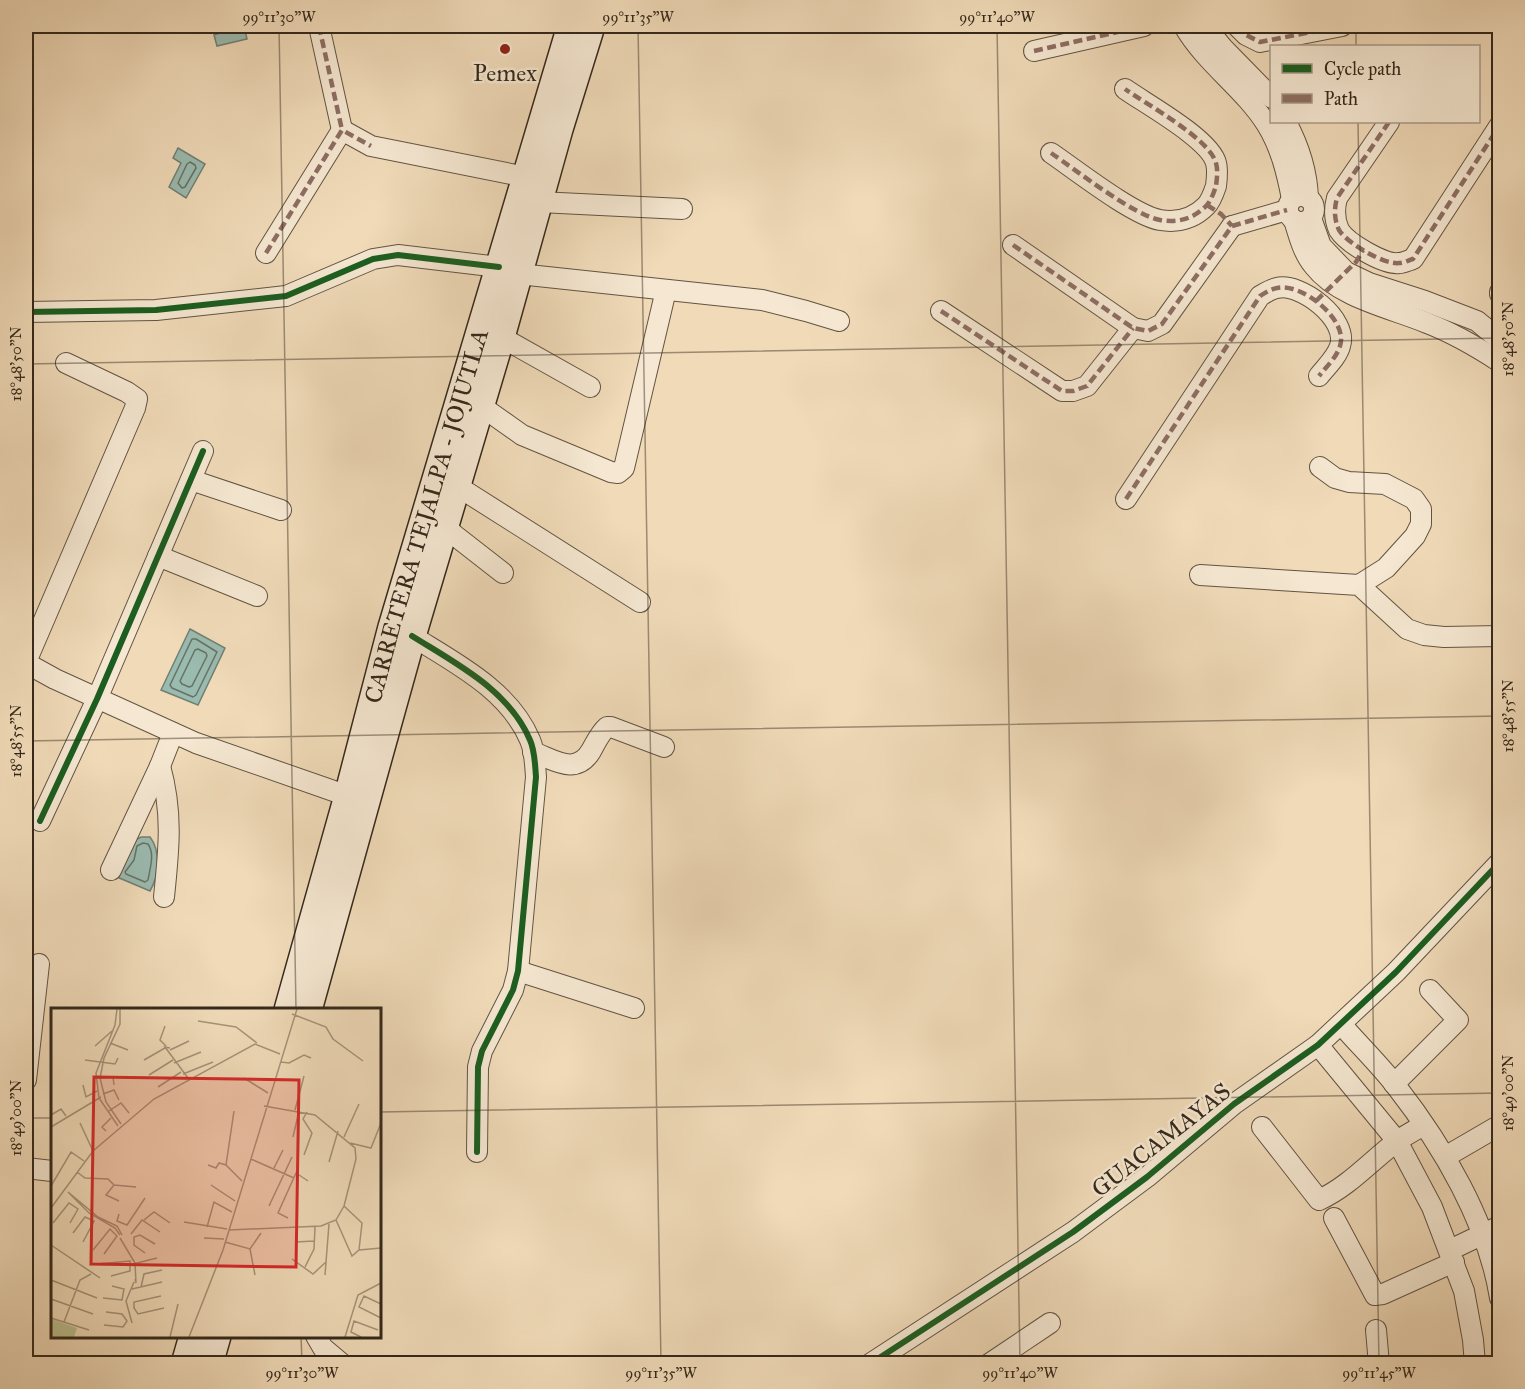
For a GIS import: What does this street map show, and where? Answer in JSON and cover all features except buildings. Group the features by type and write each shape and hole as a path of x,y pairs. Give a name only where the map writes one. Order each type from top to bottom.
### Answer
{"main road":[{"name":"CARRETERA TEJALPA - JOJUTLA","path":"289,1008 348,796 392,627 446,505 481,406 501,337 509,271 526,177 572,26"},
{"name":"CARRETERA TEJALPA - JOJUTLA","path":"309,1008 412,636 509,271 539,202 591,26"},
{"path":"185,1364 192,1338"},
{"path":"209,1364 216,1338"}],"street":[{"path":"266,253 342,130 319,26"},
{"path":"1034,51 1144,26"},
{"path":"1184,26 1210,61 1267,124 1285,164 1298,209 1339,278 1373,303 1429,323 1477,347 1500,362"},
{"path":"1205,26 1270,96"},
{"path":"1237,26 1246,35 1260,42 1342,26"},
{"path":"1051,153 1137,211 1158,220 1176,221 1191,218 1208,205 1215,191 1216,161 1202,142 1125,89"},
{"path":"1287,123 1298,144 1307,180 1298,209"},
{"path":"1388,123 1337,198 1334,208 1336,222 1341,232 1363,250 1387,262 1399,264 1413,259 1500,126"},
{"path":"342,130 371,146 526,177"},
{"path":"539,202 682,208"},
{"path":"1208,205 1232,226"},
{"path":"1013,245 1133,328 1148,331 1162,324 1232,226 1298,209"},
{"path":"1316,301 1363,250"},
{"path":"26,312 156,310 286,296 310,288 373,259 398,255 509,271 762,300 839,321"},
{"path":"1339,278 1370,284 1425,301 1477,321 1500,340"},
{"path":"1126,499 1260,296 1277,287 1293,289 1316,301 1335,317 1342,332 1341,346 1319,376"},
{"path":"481,406 522,435 618,473 624,468 666,290"},
{"path":"941,311 1062,392 1087,386 1133,328"},
{"path":"501,337 590,387"},
{"path":"66,363 137,399 26,663 97,699 196,743 348,796"},
{"path":"40,822 97,699 203,451"},
{"path":"1200,575 1359,585 1386,568 1415,536 1421,524 1421,509 1414,499 1385,484 1349,482 1335,478 1320,467"},
{"path":"191,480 281,510"},
{"path":"446,505 453,534 503,573"},
{"path":"446,505 640,602"},
{"path":"158,556 257,596"},
{"path":"1359,585 1407,629 1424,635 1444,637 1500,636"},
{"path":"412,636 484,683 514,714 530,740 533,752 536,777 518,971 513,990 482,1051 478,1067 477,1152"},
{"path":"533,752 571,766 581,763 586,759 603,730 612,726 664,747"},
{"path":"111,870 173,733"},
{"path":"160,766 168,792 170,836 164,897"},
{"name":"GUACAMAYAS","path":"870,1364 1073,1232 1147,1177 1234,1104 1318,1045 1396,972 1500,862"},
{"path":"26,1080 39,964"},
{"path":"518,971 634,1008"},
{"path":"1394,1084 1458,1020 1430,990"},
{"path":"1341,1024 1394,1084 1424,1125 1491,1231 1499,1287"},
{"path":"1318,1045 1397,1141 1432,1207 1464,1291 1475,1364"},
{"path":"1262,1127 1319,1200 1346,1182 1397,1141 1424,1125"},
{"path":"1445,1157 1500,1125"},
{"path":"26,1168 51,1171"},
{"path":"1334,1218 1370,1289 1375,1294 1383,1294 1452,1256 1491,1231"},
{"path":"988,1364 1050,1323"},
{"path":"1376,1330 1379,1364"},
{"path":"317,1338 323,1348 342,1364"}],"water":[{"path":"223,26 244,26 247,39 217,46 214,35 223,32"},
{"path":"178,148 205,164 186,198 169,187 181,163 173,158"},
{"path":"190,629 225,648 198,705 161,690"},
{"path":"150,837 156,849 157,871 150,891 117,877 135,840"}],"marked path":[{"path":"319,26 342,130"},
{"path":"1034,51 1144,26"},
{"path":"1237,26 1246,35 1260,42 1342,26"},
{"path":"1051,153 1120,201 1160,220 1173,221 1190,217 1206,206 1216,186 1217,166 1211,154 1190,133 1125,89"},
{"path":"1388,123 1337,198 1335,214 1339,230 1343,235 1366,252 1392,263 1413,259 1500,125"},
{"path":"266,253 342,130 371,146"},
{"path":"1207,205 1221,214 1232,226"},
{"path":"1232,226 1287,210"},
{"path":"1013,245 1133,328 1148,331 1162,324 1232,226"},
{"path":"1316,301 1356,262 1363,250"},
{"path":"1126,499 1260,296 1268,291 1287,288 1309,297 1330,314 1341,336 1340,346 1334,358 1319,376"},
{"path":"941,311 1062,391 1073,391 1087,386 1133,328"}],"cycle path":[{"path":"26,312 156,310 286,296 373,259 398,255 499,267"},
{"path":"40,821 97,699 203,451"},
{"path":"412,636 463,668 495,692 521,722 532,744 534,758 536,777 518,971 513,990 482,1051 478,1067 477,1152"},
{"path":"870,1364 1073,1232 1147,1177 1234,1104 1318,1045 1396,972 1500,862"}],"place":[{"name":"Pemex","path":"505,49"}]}
